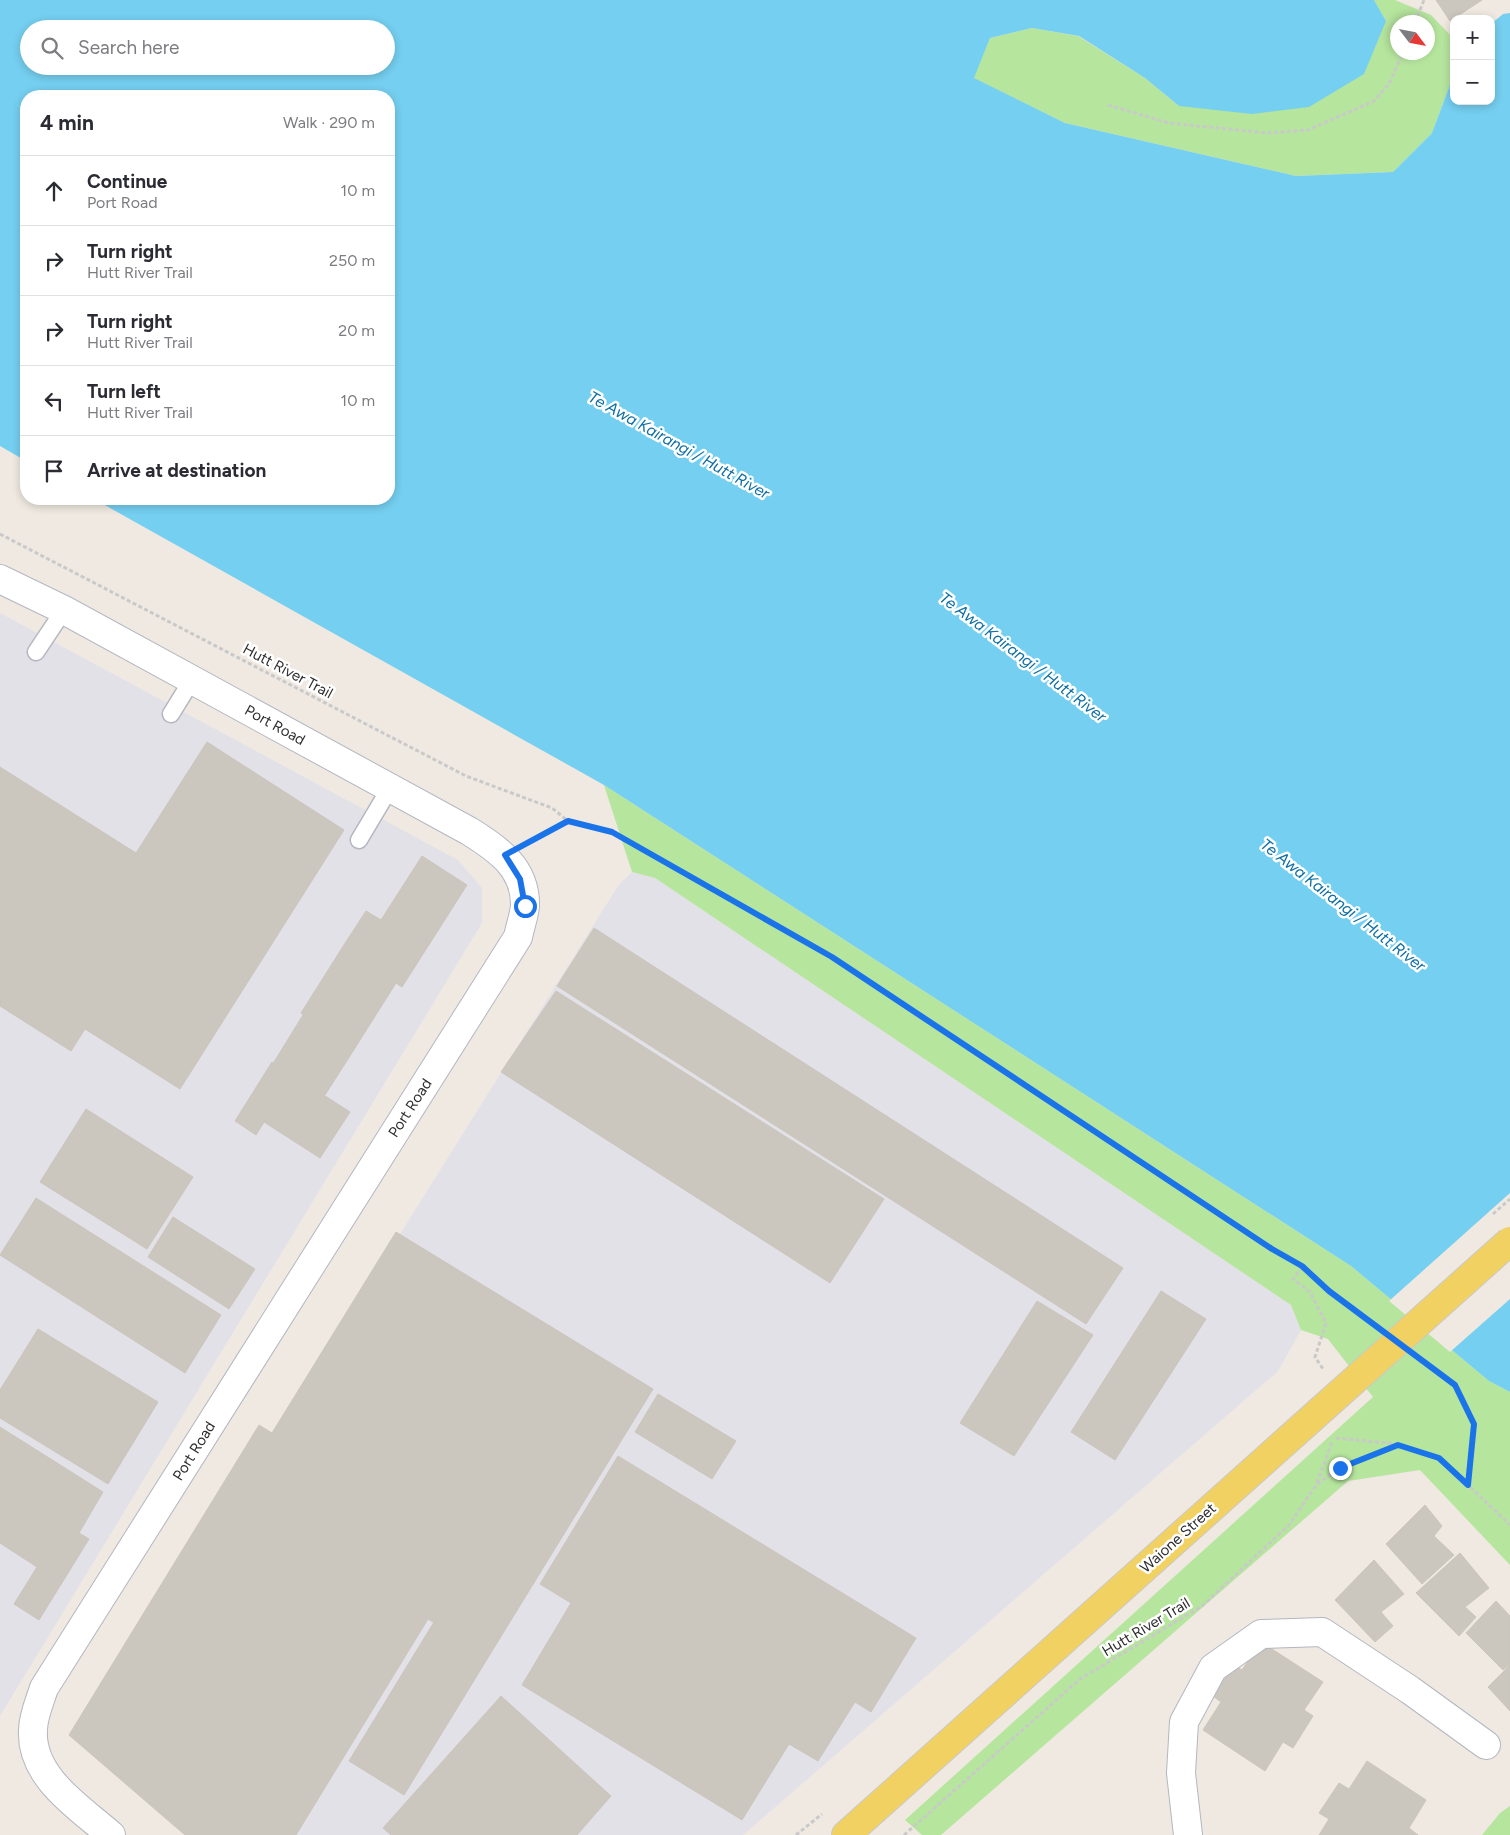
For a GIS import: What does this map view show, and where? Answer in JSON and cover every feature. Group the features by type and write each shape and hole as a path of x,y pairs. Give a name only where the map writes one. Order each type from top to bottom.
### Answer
{"main road":[{"name":"Waione Street","path":"846,1835 1510,1241"}],"street":[{"name":"Port Road","path":"0,579 64,610 469,831 505,855 520,879 525,906 518,937 44,1688 32,1730 37,1759 60,1792 111,1835"},
{"path":"1188,1835 1181,1773 1184,1722 1213,1668 1261,1634 1322,1632 1410,1690 1486,1745"}],"lane":[{"path":"36,652 64,610"},
{"path":"171,714 192,680"},
{"path":"359,840 390,788"}],"path":[{"path":"1418,15 1424,0"},
{"path":"1108,105 1169,123 1267,133 1308,130 1374,101 1389,84 1400,60"},
{"name":"Hutt River Trail","path":"0,534 466,776 552,808 568,821 612,832 832,957 1263,1244 1302,1266 1375,1326"},
{"path":"505,855 568,821"},
{"path":"1302,1266 1293,1279 1310,1292 1326,1323 1314,1357 1321,1367"},
{"path":"1413,1355 1455,1385 1474,1424 1468,1485"},
{"path":"1333,1437 1398,1445 1439,1458 1510,1525"},
{"name":"Hutt River Trail","path":"904,1835 1080,1679 1202,1606 1289,1525 1317,1484 1340,1468 1398,1445"}],"shaded area":[{"path":"0,613 458,860 482,888 482,923 0,1716"},
{"path":"632,872 655,878 1291,1305 1301,1330 1278,1371 743,1835 186,1835 99,1715 618,886"}],"green space":[{"path":"1374,0 1395,0 1431,15 1390,15 1390,60 1435,60 1435,19 1450,35 1450,85 1432,133 1393,172 1296,176 1065,123 973,78 990,38 1032,28 1078,36 1145,78 1179,106 1386,21"},
{"path":"604,785 1351,1266 1489,1381 1510,1392 1510,1565 1420,1470 1348,1481 941,1835 922,1835 905,1820 1373,1397 1328,1339 1301,1330 1291,1305 655,878 632,872"},
{"path":"1510,1806 1510,1835 1482,1835 1500,1813"}],"water":[{"name":"Te Awa Kairangi / Hutt River","path":"0,0 1374,0 1386,21 1364,74 1309,107 1252,114 1179,106 1145,78 1079,36 1032,28 990,38 974,78 1065,123 1296,176 1393,172 1432,133 1450,85 1450,105 1495,105 1495,21 1503,14 1510,13 1510,1392 1489,1381 1351,1266 604,785 105,505 395,505 395,90 20,90 20,458 0,446"}],"pier":[{"path":"1510,1193 1510,1299 1450,1352 1389,1301"}],"building":[{"path":"1436,0 1482,0 1459,15 1450,15 1450,21"},
{"path":"207,742 344,830 180,1089 85,1029 71,1051 0,1006 0,767 136,853"},
{"path":"422,856 467,885 402,987 342,948 366,911 381,920"},
{"path":"594,928 1123,1268 1086,1324 557,986"},
{"path":"342,948 396,983 355,1048 301,1013"},
{"path":"556,991 884,1199 830,1283 501,1072"},
{"path":"303,1015 355,1048 325,1095 274,1062"},
{"path":"272,1062 293,1075 256,1135 235,1121"},
{"path":"293,1075 350,1112 320,1158 264,1122"},
{"path":"86,1109 193,1177 147,1249 40,1182"},
{"path":"36,1198 221,1315 185,1373 0,1255"},
{"path":"173,1217 255,1269 229,1309 148,1257"},
{"path":"396,1232 653,1389 489,1656 428,1619 296,1835 185,1835 69,1735 259,1425 272,1433"},
{"path":"1161,1291 1206,1319 1115,1460 1071,1432"},
{"path":"1037,1301 1093,1335 1014,1456 960,1423"},
{"path":"38,1329 158,1402 108,1484 0,1418 0,1390"},
{"path":"658,1394 736,1441 712,1479 635,1432"},
{"path":"0,1427 103,1492 79,1533 89,1539 39,1620 14,1604 37,1567 0,1543"},
{"path":"618,1456 916,1638 871,1712 855,1702 818,1761 789,1744 742,1820 522,1685 571,1603 540,1584"},
{"path":"1425,1505 1442,1526 1434,1536 1454,1555 1422,1584 1386,1544"},
{"path":"1460,1553 1489,1588 1465,1607 1476,1617 1459,1636 1416,1593"},
{"path":"1374,1560 1404,1594 1381,1612 1393,1626 1375,1642 1335,1600"},
{"path":"1496,1601 1510,1616 1510,1664 1503,1670 1466,1633"},
{"path":"434,1622 489,1656 404,1795 349,1761"},
{"path":"1261,1642 1323,1682 1304,1710 1313,1716 1293,1748 1283,1742 1265,1771 1203,1730 1221,1702 1213,1696 1234,1665 1242,1670"},
{"path":"1510,1665 1510,1711 1488,1687"},
{"path":"501,1696 611,1796 577,1835 391,1835 383,1828"},
{"path":"1367,1761 1426,1800 1409,1828 1418,1835 1319,1835 1329,1819 1319,1813 1339,1783 1349,1789"}],"route":[{"path":"525,906 520,879 505,855 568,821 612,832 832,957 1272,1249 1302,1266 1329,1291 1436,1373 1455,1385 1474,1424 1468,1485 1439,1458 1398,1445 1340,1468"}]}
